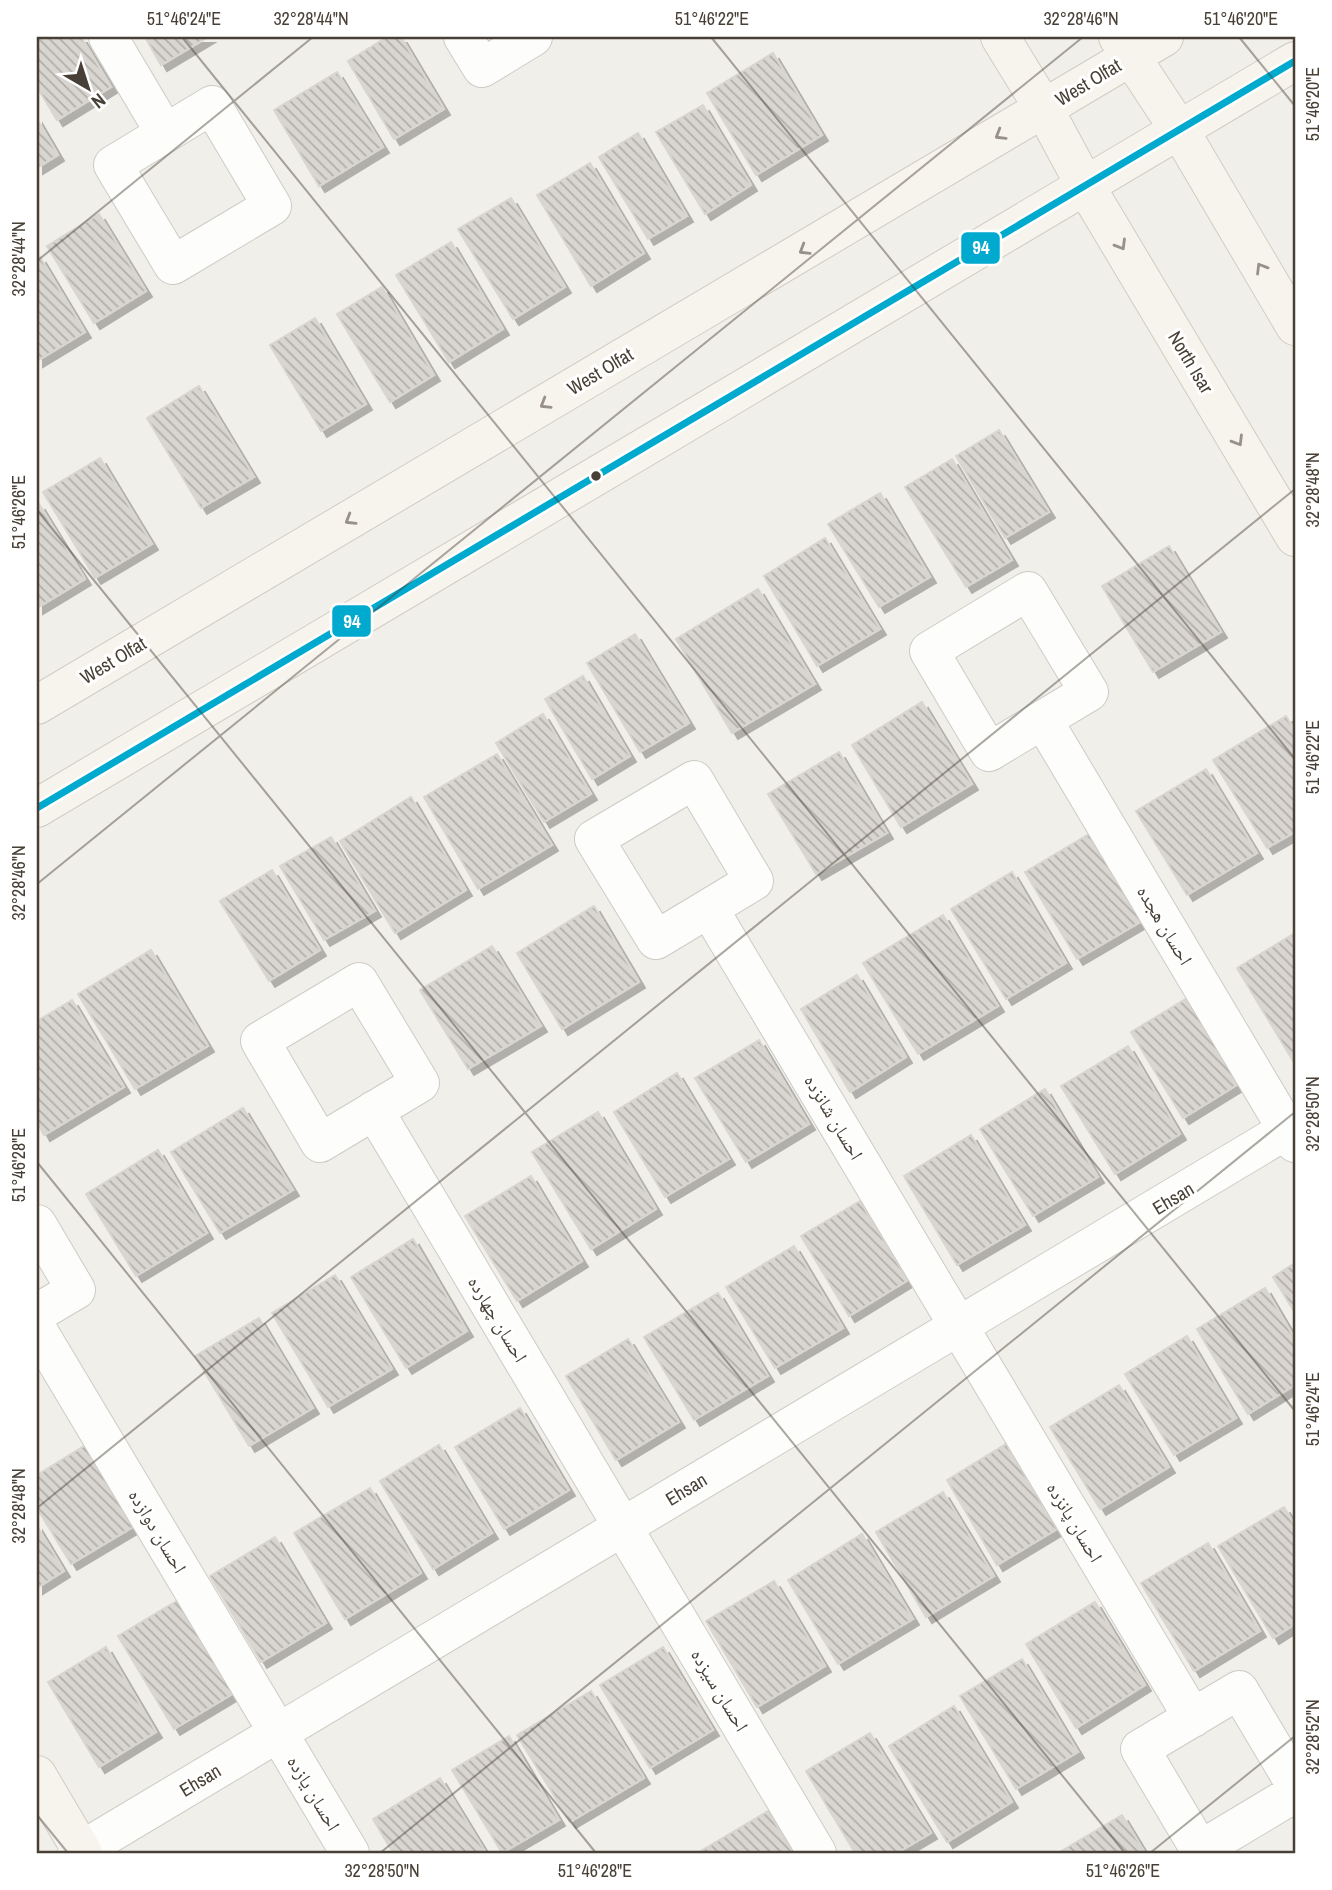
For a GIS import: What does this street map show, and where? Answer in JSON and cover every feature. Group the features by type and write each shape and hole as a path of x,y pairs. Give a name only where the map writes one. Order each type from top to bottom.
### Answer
{"main road":[{"name":"North Isar","path":"1000,37 1044,109 1086,187 1295,537"},
{"name":"West Olfat","path":"37,705 1044,109 1124,47 1164,37"},
{"path":"1124,47 1180,131 1295,326"},
{"path":"37,808 1295,61"},
{"path":"37,1775 81,1852"}],"street":[{"path":"108,37 165,133"},
{"path":"463,37 482,68 533,37"},
{"name":"احسان هجده","path":"1043,720 1292,1132"},
{"name":"احسان شانزده","path":"709,909 958,1326"},
{"name":"احسان چهارده","path":"374,1110 623,1527"},
{"name":"Ehsan","path":"81,1852 958,1326 1292,1132"},
{"path":"37,1224 76,1290 37,1313"},
{"name":"احسان پانزده","path":"958,1326 1193,1718"},
{"name":"احسان دوازده","path":"37,1329 278,1733"},
{"name":"احسان سیزده","path":"623,1527 817,1853"},
{"path":"1295,1784 1240,1690 1140,1749 1200,1850 1295,1793"},
{"name":"احسان یازده","path":"278,1733 350,1853"}],"building":[{"path":"37,37 81,37 111,87 57,120 37,87"},
{"path":"145,37 208,37 161,65"},
{"path":"387,37 401,37 444,109 394,139 348,61"},
{"path":"773,53 822,135 756,175 707,93"},
{"path":"337,72 383,147 319,186 274,110"},
{"path":"703,105 751,185 705,214 656,132"},
{"path":"37,119 58,155 37,168"},
{"path":"638,133 687,216 648,239 599,157"},
{"path":"590,163 644,253 591,286 537,195"},
{"path":"511,198 565,287 513,319 458,229"},
{"path":"99,214 146,291 94,323 47,246"},
{"path":"451,242 503,329 449,362 396,275"},
{"path":"40,257 85,332 37,361 37,259"},
{"path":"382,287 434,375 390,402 337,314"},
{"path":"315,318 366,404 321,431 270,345"},
{"path":"199,386 254,477 201,508 147,418"},
{"path":"999,430 1049,512 1005,538 956,456"},
{"path":"100,458 152,544 95,578 43,492"},
{"path":"952,459 1012,560 966,587 905,487"},
{"path":"880,493 930,577 879,607 828,524"},
{"path":"39,504 85,579 37,608 37,505"},
{"path":"825,538 880,629 817,666 764,576"},
{"path":"1169,546 1221,632 1153,672 1102,586"},
{"path":"758,589 815,684 732,733 676,639"},
{"path":"635,634 689,723 640,752 587,663"},
{"path":"583,676 630,756 592,779 545,699"},
{"path":"922,702 972,784 901,827 852,745"},
{"path":"543,714 591,794 544,822 496,743"},
{"path":"1286,716 1295,731 1295,832 1267,848 1213,760"},
{"path":"839,752 887,833 816,874 768,794"},
{"path":"497,754 552,845 478,889 424,797"},
{"path":"1206,769 1257,853 1187,895 1136,811"},
{"path":"411,797 466,890 395,933 340,841"},
{"path":"1089,834 1142,921 1077,959 1025,872"},
{"path":"331,837 375,911 324,940 280,866"},
{"path":"272,870 320,950 269,981 220,901"},
{"path":"1012,872 1066,963 1006,999 951,909"},
{"path":"594,906 639,982 562,1029 517,953"},
{"path":"943,915 998,1006 918,1054 863,963"},
{"path":"1295,933 1295,1059 1293,1061 1237,968"},
{"path":"492,946 541,1026 468,1069 420,990"},
{"path":"151,950 208,1046 135,1089 78,994"},
{"path":"857,975 906,1057 850,1092 801,1009"},
{"path":"1189,997 1240,1083 1183,1118 1131,1032"},
{"path":"72,1000 124,1087 44,1135 37,1122 37,1021"},
{"path":"759,1040 809,1124 746,1162 695,1078"},
{"path":"1128,1046 1180,1134 1115,1174 1061,1086"},
{"path":"677,1073 729,1159 665,1197 614,1112"},
{"path":"1045,1089 1098,1177 1033,1216 980,1129"},
{"path":"243,1108 293,1190 220,1233 171,1152"},
{"path":"598,1112 656,1209 591,1249 532,1152"},
{"path":"971,1135 1025,1225 957,1265 904,1176"},
{"path":"158,1150 207,1233 136,1276 86,1194"},
{"path":"531,1176 582,1261 517,1301 465,1216"},
{"path":"860,1201 908,1280 849,1316 801,1236"},
{"path":"413,1239 467,1331 406,1368 351,1277"},
{"path":"794,1246 843,1328 775,1368 726,1287"},
{"path":"1295,1263 1295,1313 1273,1277"},
{"path":"335,1275 392,1369 328,1407 272,1313"},
{"path":"1265,1288 1295,1339 1295,1385 1248,1414 1197,1329"},
{"path":"718,1293 768,1376 694,1420 644,1337"},
{"path":"259,1318 313,1408 249,1446 195,1356"},
{"path":"1187,1336 1236,1418 1174,1455 1125,1374"},
{"path":"628,1339 679,1422 616,1460 566,1376"},
{"path":"1119,1385 1169,1467 1100,1509 1050,1427"},
{"path":"520,1408 569,1490 504,1529 455,1447"},
{"path":"89,1443 138,1524 71,1564 37,1508 37,1475"},
{"path":"1006,1444 1057,1529 997,1565 947,1480"},
{"path":"439,1445 492,1533 433,1569 380,1481"},
{"path":"370,1488 421,1573 345,1619 294,1533"},
{"path":"943,1492 994,1576 926,1617 876,1532"},
{"path":"1284,1507 1295,1526 1295,1624 1273,1638 1218,1546"},
{"path":"37,1526 64,1571 37,1588"},
{"path":"862,1534 913,1619 838,1664 788,1580"},
{"path":"275,1537 326,1623 261,1662 210,1576"},
{"path":"1208,1543 1260,1631 1194,1671 1141,1583"},
{"path":"774,1581 825,1666 757,1707 706,1621"},
{"path":"178,1600 234,1693 174,1729 118,1636"},
{"path":"1095,1602 1145,1685 1076,1728 1026,1644"},
{"path":"106,1647 156,1732 99,1767 48,1682"},
{"path":"663,1647 713,1730 650,1768 600,1685"},
{"path":"1022,1659 1078,1752 1016,1789 960,1696"},
{"path":"591,1691 644,1778 570,1822 517,1735"},
{"path":"954,1706 1012,1802 947,1842 889,1746"},
{"path":"870,1733 931,1833 897,1853 855,1853 806,1771"},
{"path":"509,1736 559,1820 502,1853 452,1770"},
{"path":"440,1778 486,1853 393,1853 373,1819"},
{"path":"768,1811 793,1853 699,1852"},
{"path":"1122,1815 1145,1853 1058,1853"}],"transit line":[{"name":"94","path":"37,808 1295,61"}]}
